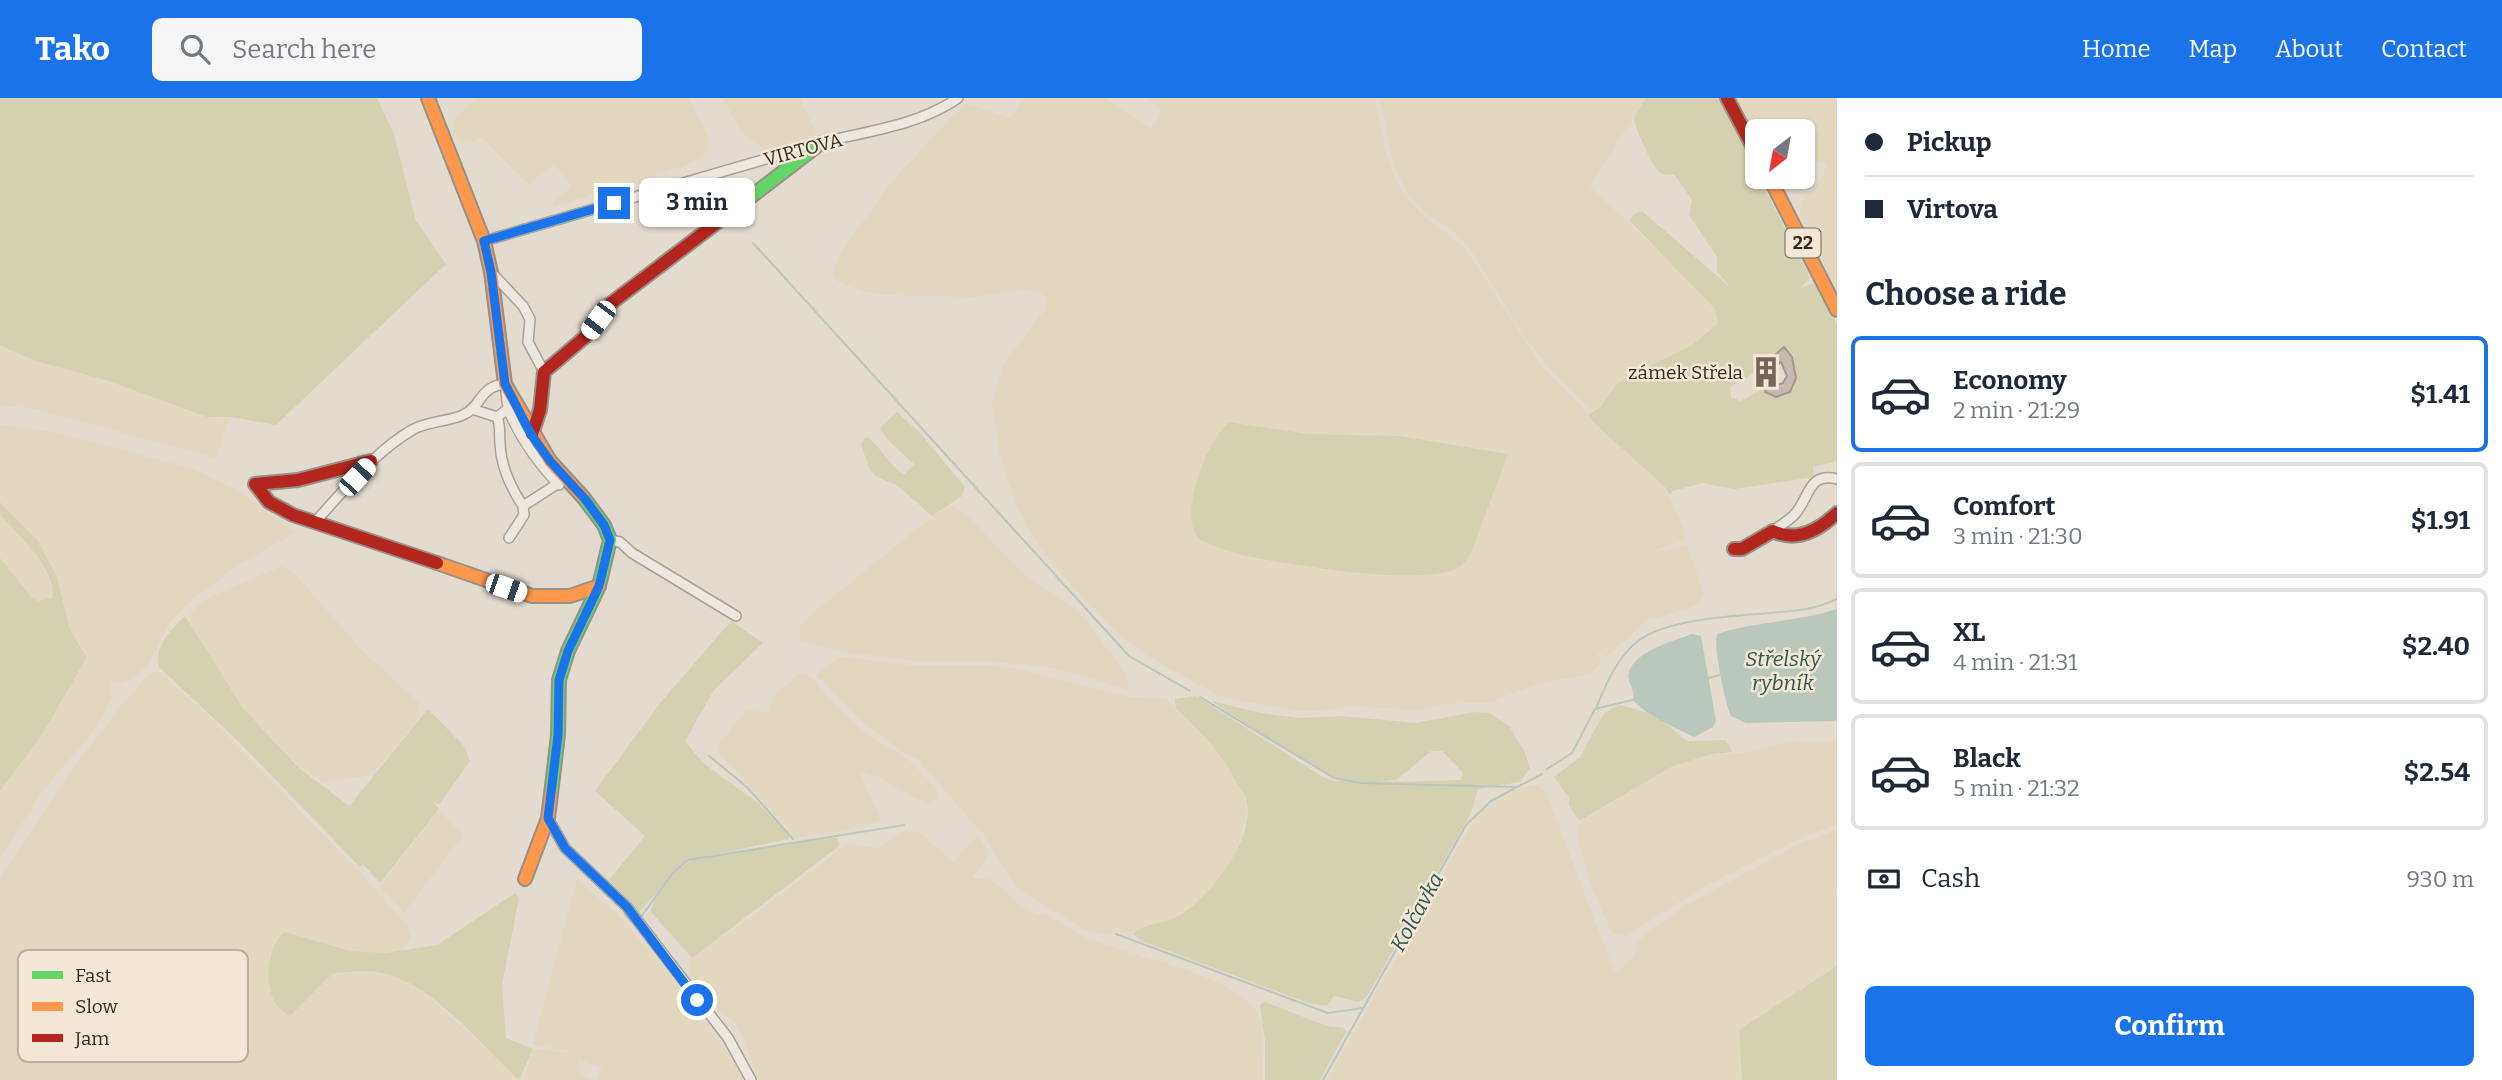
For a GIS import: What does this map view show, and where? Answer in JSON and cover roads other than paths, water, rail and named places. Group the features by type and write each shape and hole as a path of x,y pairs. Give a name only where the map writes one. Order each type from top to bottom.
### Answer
{"street":[{"path":"428,98 484,241 491,272 508,409 519,435 540,466 585,499 604,525 610,540 599,586 568,651 559,680 558,735 548,818 524,879"},
{"name":"VIRTOVA","path":"484,241 821,143 906,124 932,114 958,98"},
{"path":"1727,98 1745,132"},
{"path":"544,372 585,337 610,304 821,143"},
{"name":"22","path":"1775,189 1837,310"},
{"path":"491,272 523,306 530,319 528,342 544,372 540,410 531,434"},
{"path":"314,523 372,461 410,431 463,415 472,408 483,392 493,385 505,384"},
{"path":"505,384 531,434 562,482"},
{"path":"472,408 498,417"},
{"path":"498,417 508,409"},
{"path":"498,417 500,445 511,487 523,506 524,515 509,538"},
{"path":"372,461 298,480 255,484 264,498 283,510 314,523 344,530 532,596 551,598 582,594 599,586"},
{"path":"1734,549 1742,549 1793,517 1805,500 1813,481 1821,478 1837,479"},
{"path":"523,506 562,482"},
{"path":"1773,531 1782,536 1803,535 1822,528 1837,513"},
{"path":"610,540 620,542 632,553 736,616"},
{"path":"582,594 589,608"},
{"path":"548,818 565,848 627,907 728,1038 751,1080"}],"water":[{"name":"Střelský rybník","path":"1837,609 1837,721 1746,723 1731,716 1720,674 1717,634"},
{"path":"1692,634 1701,636 1716,721 1713,727 1694,737 1637,705 1633,700 1628,676 1633,664 1647,652"}],"waterway":[{"path":"753,243 1129,656 1190,691"},
{"path":"1596,708 1618,663 1631,647 1650,634 1683,623 1804,609 1837,599"},
{"name":"Kolčavka","path":"1708,678 1720,675"},
{"path":"1200,697 1334,778 1362,783 1515,787"},
{"name":"Kolčavka","path":"1547,769 1572,753 1595,709 1632,700"},
{"path":"709,756 747,787 793,839"},
{"name":"Kolčavka","path":"1323,1080 1466,825 1491,801 1542,774"},
{"path":"641,917 672,874 688,860 904,825"},
{"path":"625,914 631,922"},
{"path":"1116,934 1328,1013 1363,1008"}],"place":[{"name":"zámek Střela","path":"1766,372"}]}
